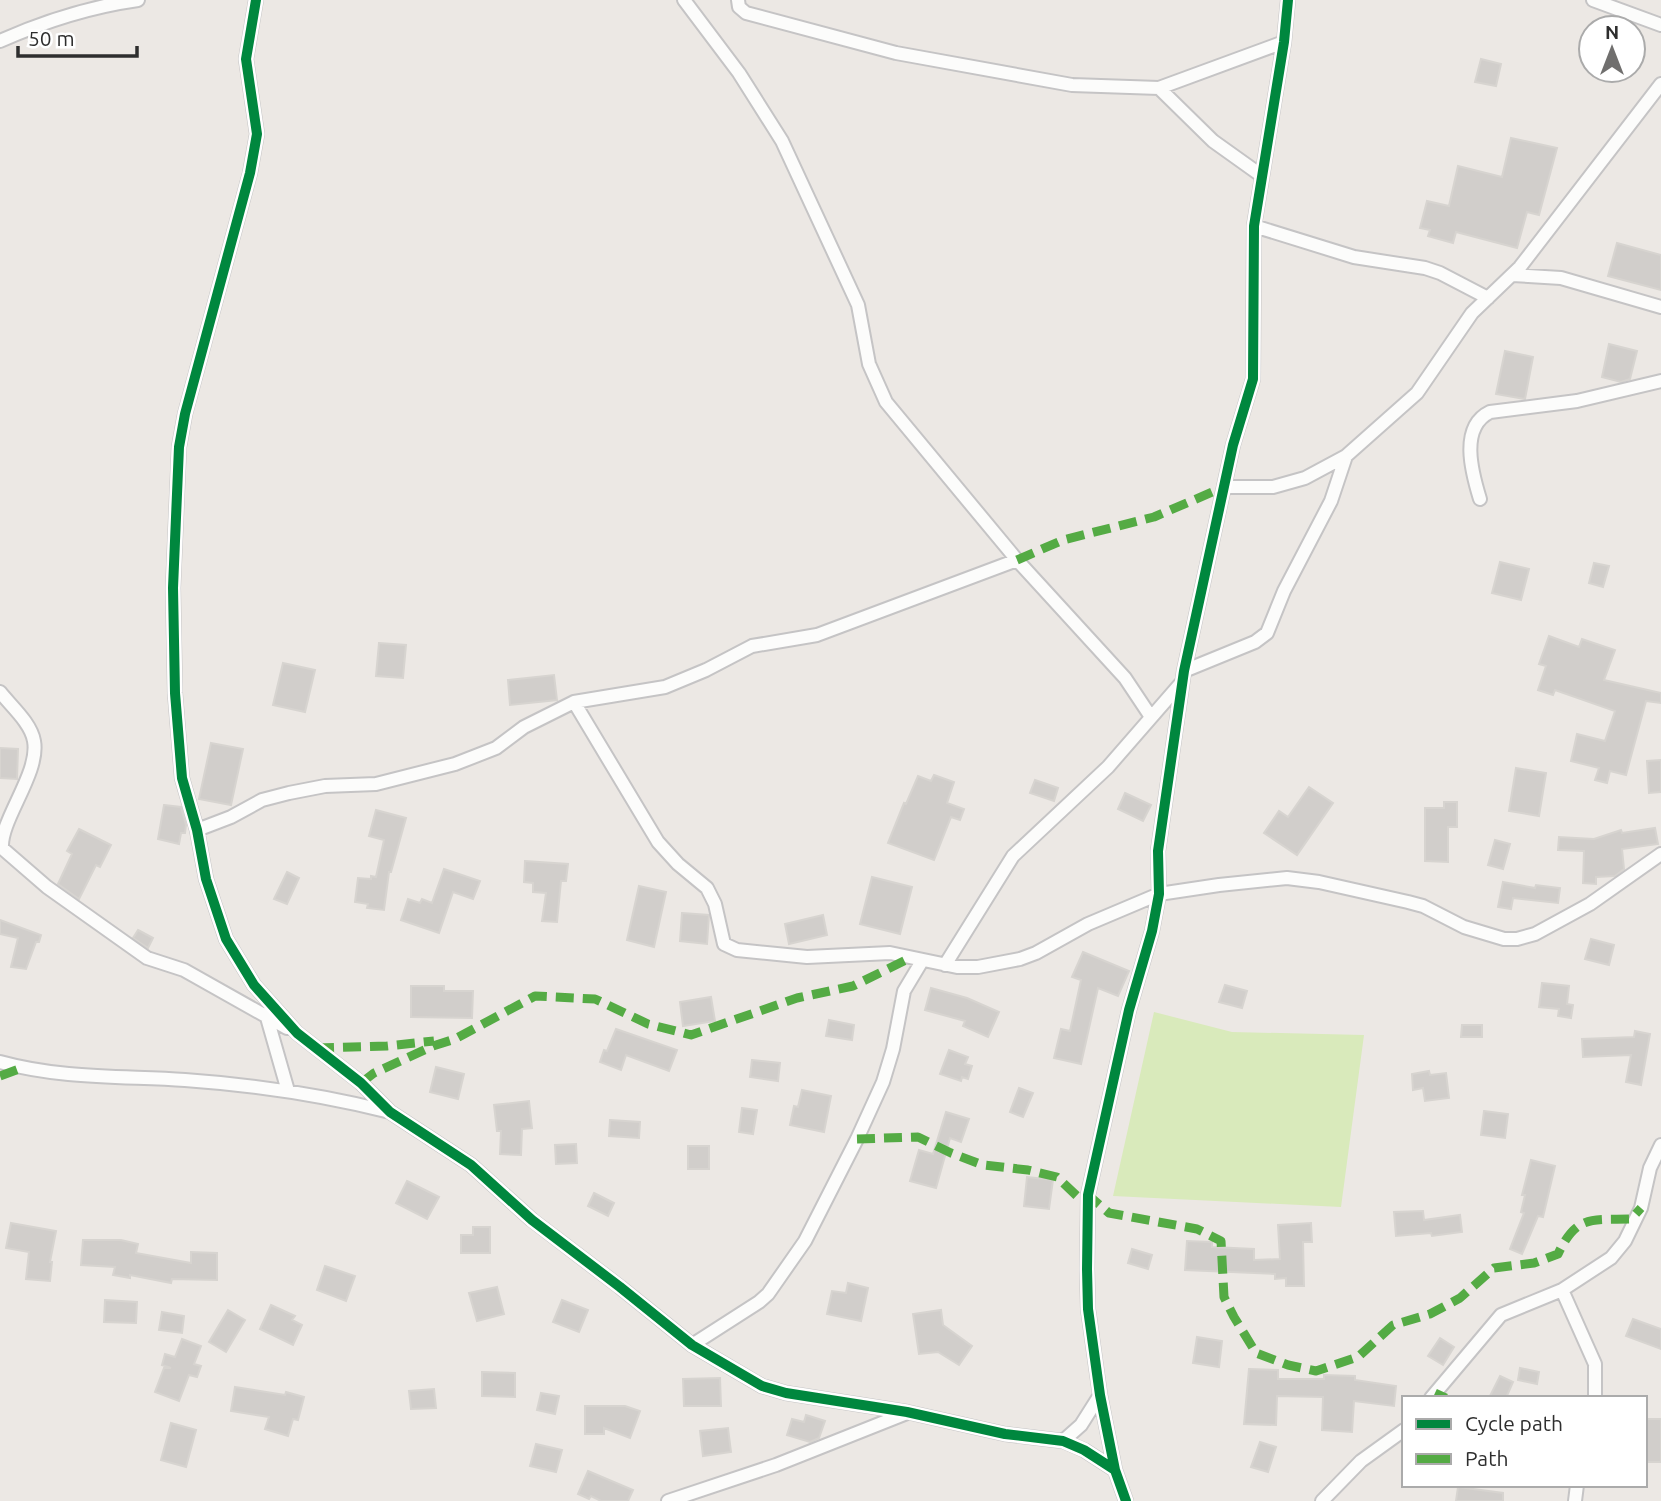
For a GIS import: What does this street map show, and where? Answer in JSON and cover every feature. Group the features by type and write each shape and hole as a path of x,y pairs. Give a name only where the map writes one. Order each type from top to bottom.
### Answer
{"street":[{"path":"0,41 52,18 78,10 138,0"},
{"path":"256,0 246,59 257,134 256,146 185,414 179,447 173,588 175,693 182,778 197,830 206,878 226,939 254,985 289,1091"},
{"path":"684,0 739,73 782,141 858,305 869,364 886,402 1017,561 1125,678 1151,717"},
{"path":"1126,1501 1115,1470 1100,1395 1088,1309 1088,1195 1129,1010 1152,931 1159,894 1158,851 1183,676 1224,487 1253,379 1254,226 1284,42 1288,0"},
{"path":"1593,0 1661,25"},
{"path":"735,1 746,13 896,53 1072,85 1159,88 1284,42"},
{"path":"1224,487 1273,486 1305,478 1346,456 1417,393 1472,313 1512,275 1661,84"},
{"path":"1159,88 1213,141 1262,176"},
{"path":"1254,226 1368,261 1405,263 1424,268 1440,273 1488,298"},
{"path":"1512,275 1561,278 1661,307"},
{"path":"1480,499 1473,477 1471,435 1483,415 1577,401 1661,381"},
{"path":"945,965 1013,856 1108,767 1183,676 1255,642 1267,633 1284,591 1331,501 1346,456"},
{"path":"197,830 231,817 262,800 289,793 326,786 376,784 455,764 496,748 524,727 574,702 665,687 706,670 752,646 817,635 1017,561"},
{"path":"0,692 30,730 35,743 33,761 2,833 2,848 47,887 147,958 184,970 297,1033 361,1083 390,1112 471,1165 532,1220 692,1345 762,1386 786,1393 908,1412 1006,1434 1063,1441 1084,1450 1115,1470"},
{"path":"574,702 658,842 678,864 707,888 715,904 724,944 737,950 807,957 890,953 945,965 978,967 1036,953 1088,923 1159,894 1219,885 1299,878 1423,906 1464,927 1504,939 1517,939 1535,933 1590,904 1661,854"},
{"path":"692,1345 768,1294 805,1241 883,1082 904,991 922,961"},
{"path":"254,985 297,1033"},
{"path":"0,1062 72,1076 185,1080 289,1091 390,1112"},
{"path":"337,1099 361,1083"},
{"path":"1434,1396 1501,1315 1562,1290 1611,1258 1625,1241 1641,1208 1650,1168 1661,1145"},
{"path":"1562,1290 1595,1364 1595,1396"},
{"path":"1063,1441 1081,1425 1100,1395"},
{"path":"668,1501 776,1465 908,1412"},
{"path":"1322,1501 1361,1461 1402,1431"}],"green space":[{"path":"1154,1012 1232,1032 1364,1035 1341,1207 1113,1196"}],"building":[{"path":"1481,59 1501,64 1496,86 1475,82"},
{"path":"1511,138 1557,148 1539,215 1527,212 1517,248 1456,232 1453,243 1428,236 1430,230 1420,228 1427,201 1449,206 1458,166 1502,177"},
{"path":"1617,243 1661,255 1661,290 1608,276"},
{"path":"1609,344 1637,351 1630,379 1621,382 1602,377"},
{"path":"1505,351 1533,357 1525,399 1496,394"},
{"path":"1500,562 1529,569 1521,600 1492,593"},
{"path":"1594,563 1609,566 1603,587 1589,583"},
{"path":"1549,636 1579,647 1582,639 1615,650 1604,680 1661,693 1661,703 1646,701 1626,775 1610,771 1607,783 1595,780 1599,768 1571,761 1577,734 1605,741 1615,711 1555,690 1553,695 1538,690 1546,666 1539,664"},
{"path":"379,643 406,645 403,678 376,676"},
{"path":"283,663 315,670 305,712 273,705"},
{"path":"554,675 557,700 510,705 508,680"},
{"path":"211,743 243,749 231,805 199,799"},
{"path":"0,748 18,749 17,779 0,778"},
{"path":"1661,760 1661,792 1649,793 1647,761"},
{"path":"1516,768 1546,773 1539,816 1509,811"},
{"path":"934,775 954,782 947,803 964,809 960,820 951,817 934,860 888,843 918,776 931,781"},
{"path":"1035,780 1058,788 1054,801 1030,793"},
{"path":"1309,787 1333,803 1297,855 1264,833 1279,811 1288,817"},
{"path":"1125,793 1151,805 1143,821 1118,809"},
{"path":"1444,802 1457,802 1457,827 1448,827 1448,862 1425,861 1425,808 1444,808"},
{"path":"164,805 181,807 186,825 179,844 158,839"},
{"path":"376,810 406,818 389,872 384,910 367,908 368,904 355,902 358,878 376,877 384,840 369,836"},
{"path":"1655,828 1658,844 1622,849 1624,869 1615,876 1596,877 1596,884 1583,883 1584,851 1558,850 1559,837 1594,839 1621,830 1622,833"},
{"path":"79,829 111,845 100,867 96,865 79,899 58,884 72,854 67,851"},
{"path":"1495,840 1510,844 1503,869 1488,865"},
{"path":"525,861 568,864 566,881 561,881 557,922 542,921 546,893 533,892 533,883 524,882"},
{"path":"444,869 480,881 473,899 453,892 439,933 401,920 408,899 420,903 422,899 432,903"},
{"path":"287,872 299,878 287,904 274,899"},
{"path":"872,877 912,887 900,934 860,924"},
{"path":"1503,882 1535,888 1536,885 1560,888 1558,903 1513,898 1511,909 1498,907"},
{"path":"639,886 666,892 654,947 627,940"},
{"path":"682,913 709,915 707,944 680,941"},
{"path":"823,915 827,935 789,944 785,924"},
{"path":"0,920 41,935 26,969 11,967 18,938 0,934"},
{"path":"138,930 153,938 148,948 133,938"},
{"path":"1591,939 1614,945 1609,965 1585,959"},
{"path":"1083,952 1129,971 1118,996 1098,988 1081,1064 1054,1058 1061,1029 1070,1031 1081,980 1072,977"},
{"path":"1542,983 1569,986 1567,1004 1573,1005 1571,1018 1558,1016 1559,1009 1539,1007"},
{"path":"1225,985 1247,991 1242,1008 1219,1002"},
{"path":"411,986 444,986 444,991 473,991 472,1018 411,1017"},
{"path":"931,988 967,998 999,1012 988,1037 963,1026 965,1021 925,1010"},
{"path":"711,997 715,1021 683,1026 680,1002"},
{"path":"829,1020 854,1025 852,1040 826,1036"},
{"path":"1462,1025 1482,1025 1482,1037 1461,1037"},
{"path":"616,1029 677,1050 669,1071 626,1055 621,1070 600,1062"},
{"path":"1635,1031 1650,1034 1641,1085 1626,1082 1631,1055 1583,1057 1582,1039 1634,1037"},
{"path":"949,1050 968,1057 965,1064 972,1066 968,1079 962,1077 961,1081 940,1074"},
{"path":"752,1060 780,1063 778,1081 750,1077"},
{"path":"436,1067 464,1074 458,1099 430,1092"},
{"path":"1429,1071 1430,1075 1446,1073 1449,1098 1425,1101 1423,1088 1413,1090 1412,1074"},
{"path":"1019,1088 1033,1093 1023,1117 1010,1112"},
{"path":"802,1090 831,1096 824,1132 790,1125 794,1106 798,1107"},
{"path":"529,1101 532,1128 522,1129 521,1155 500,1154 501,1131 497,1131 494,1105"},
{"path":"742,1108 757,1110 753,1134 739,1132"},
{"path":"1484,1111 1508,1114 1505,1138 1481,1135"},
{"path":"946,1112 969,1119 961,1142 950,1138 936,1188 910,1181 919,1150 933,1154"},
{"path":"610,1120 640,1122 639,1138 609,1136"},
{"path":"576,1144 577,1163 556,1164 555,1145"},
{"path":"688,1146 709,1146 709,1169 688,1169"},
{"path":"1531,1160 1555,1166 1543,1217 1538,1216 1522,1254 1510,1249 1524,1213 1521,1212 1525,1195 1522,1195"},
{"path":"1027,1177 1053,1180 1049,1209 1024,1206"},
{"path":"407,1181 439,1197 427,1219 396,1203"},
{"path":"594,1193 614,1203 608,1216 588,1206"},
{"path":"1423,1211 1424,1220 1460,1215 1462,1232 1432,1236 1431,1233 1396,1236 1394,1212"},
{"path":"11,1223 56,1231 50,1262 50,1281 26,1279 29,1252 6,1248"},
{"path":"1311,1223 1312,1242 1303,1242 1304,1286 1286,1286 1286,1278 1275,1279 1275,1274 1185,1270 1187,1241 1212,1242 1212,1247 1254,1249 1254,1260 1280,1259 1278,1225"},
{"path":"473,1227 490,1227 490,1253 461,1253 461,1235 473,1235"},
{"path":"83,1240 121,1240 138,1244 136,1253 191,1263 191,1252 217,1253 217,1280 172,1279 171,1283 130,1275 130,1278 113,1275 115,1267 81,1265"},
{"path":"1132,1249 1152,1255 1148,1269 1128,1263"},
{"path":"325,1266 355,1276 346,1301 317,1290"},
{"path":"848,1283 868,1288 861,1321 827,1314 832,1291 846,1293"},
{"path":"497,1287 504,1314 477,1321 469,1293"},
{"path":"105,1300 137,1302 136,1323 104,1322"},
{"path":"562,1300 588,1310 579,1332 553,1322"},
{"path":"271,1305 295,1316 292,1320 302,1325 293,1345 260,1329"},
{"path":"228,1310 245,1320 226,1352 209,1342"},
{"path":"941,1310 943,1325 972,1346 959,1365 938,1352 919,1354 913,1314"},
{"path":"162,1312 184,1316 182,1333 159,1330"},
{"path":"1633,1319 1661,1329 1661,1349 1626,1336"},
{"path":"1197,1337 1222,1341 1219,1367 1193,1363"},
{"path":"1440,1338 1454,1347 1443,1365 1428,1356"},
{"path":"182,1339 201,1346 194,1364 201,1366 197,1377 189,1375 179,1401 155,1392 164,1368 171,1368 162,1365 165,1354 175,1357"},
{"path":"1520,1368 1539,1372 1537,1384 1518,1380"},
{"path":"1249,1369 1278,1370 1278,1379 1324,1379 1324,1375 1355,1376 1355,1380 1396,1386 1394,1406 1354,1401 1352,1432 1322,1430 1323,1397 1277,1396 1276,1425 1244,1424"},
{"path":"482,1372 515,1373 515,1397 482,1396"},
{"path":"1500,1376 1513,1382 1507,1396 1490,1396"},
{"path":"720,1378 721,1406 684,1406 683,1379"},
{"path":"235,1387 285,1395 286,1392 304,1397 298,1420 293,1419 288,1436 265,1429 269,1417 231,1411"},
{"path":"434,1389 436,1408 411,1409 409,1391"},
{"path":"541,1393 559,1396 555,1414 537,1410"},
{"path":"585,1406 625,1406 640,1411 630,1438 604,1428 604,1434 585,1434"},
{"path":"806,1415 825,1421 819,1438 810,1442 787,1435 792,1419 804,1422"},
{"path":"1647,1419 1661,1419 1661,1462 1647,1462"},
{"path":"171,1423 196,1430 186,1467 161,1460"},
{"path":"728,1428 731,1452 703,1456 700,1431"},
{"path":"1260,1442 1276,1447 1268,1472 1251,1467"},
{"path":"536,1444 562,1450 556,1472 530,1466"},
{"path":"588,1471 633,1490 628,1501 601,1501 578,1494"},
{"path":"1458,1487 1503,1493 1503,1501 1456,1501"}],"marked path":[{"path":"1017,560 1063,540 1154,517 1224,487"},
{"path":"361,1083 374,1073 455,1039 535,996 595,999 648,1024 691,1035 797,998 853,986 910,958"},
{"path":"316,1048 387,1046 434,1041"},
{"path":"0,1076 22,1068"},
{"path":"857,1139 918,1137 983,1165 1028,1170 1057,1177 1078,1197 1088,1195 1109,1213 1197,1229 1221,1241 1224,1297 1256,1353 1288,1365 1316,1371 1358,1357 1393,1325 1430,1314 1460,1298 1494,1268 1534,1263 1558,1254 1565,1241 1579,1226 1596,1220 1631,1219 1641,1208"},
{"path":"1435,1393 1442,1396"}],"cycle path":[{"path":"256,0 246,59 257,134 250,173 185,414 179,447 173,588 175,693 182,778 197,830 206,879 226,939 254,985 297,1033 361,1083 390,1112 471,1165 532,1220 692,1345 762,1386 786,1393 907,1412 1005,1434 1063,1441 1084,1450 1115,1470"},
{"path":"1126,1501 1115,1470 1100,1395 1088,1309 1088,1195 1129,1010 1152,931 1159,894 1158,851 1184,671 1233,445 1253,379 1254,226 1284,42 1288,0"}]}
